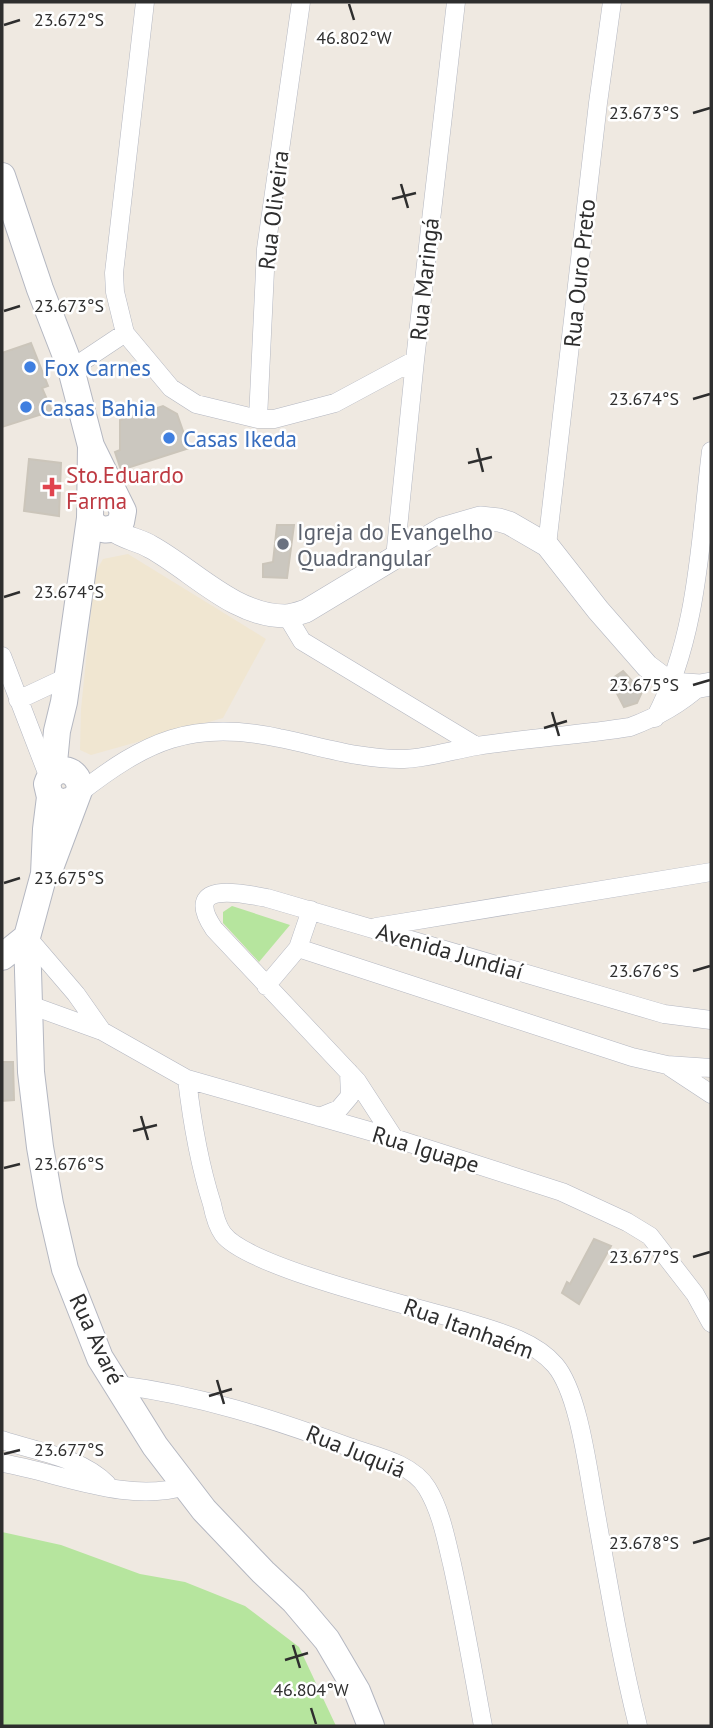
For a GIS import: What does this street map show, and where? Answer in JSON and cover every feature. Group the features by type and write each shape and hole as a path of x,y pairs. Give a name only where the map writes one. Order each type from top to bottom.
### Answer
{"main road":[{"path":"2,176 40,289 71,369 106,516"},
{"name":"Rua Avaré","path":"106,516 82,580 66,690 57,731 65,784 44,852 44,874 27,937 30,1072 34,1112 57,1239 65,1269 100,1358 137,1418 204,1510 294,1601 327,1640 357,1691 371,1726"},
{"path":"2,957 27,937"}],"street":[{"path":"145,2 114,273 115,292 125,333 171,388 182,397 196,404 258,419 274,419 335,403 415,360"},
{"name":"Rua Oliveira","path":"258,419 266,249 301,2"},
{"name":"Rua Maringá","path":"395,558 456,2"},
{"name":"Rua Ouro Preto","path":"547,545 612,2"},
{"path":"71,369 125,333"},
{"path":"655,718 681,658 689,626 711,451"},
{"path":"106,516 231,600 261,612 287,616 306,611 442,529 480,518 509,523 547,545 647,666 671,684 706,685"},
{"path":"287,616 302,641 476,746"},
{"path":"2,656 18,700 65,784 104,777 114,767 167,741 185,734 209,730 239,731 375,758 414,758 476,746 630,727 655,718 706,685"},
{"path":"18,700 66,690"},
{"path":"372,928 711,872"},
{"name":"Avenida Jundiaí","path":"266,986 206,917 206,902 211,896 223,891 267,898 664,1013 711,1020"},
{"path":"311,910 298,947 266,986 349,1072 394,1138"},
{"name":"Rua Iguape","path":"27,937 76,994 102,1031"},
{"name":"Avenida Jundiaí","path":"298,947 592,1045 667,1065 711,1068"},
{"name":"Rua Iguape","path":"30,1005 102,1031 187,1079 394,1138 562,1192 627,1222 650,1236 695,1294 711,1324"},
{"path":"667,1065 711,1094"},
{"path":"319,1117 339,1109 350,1096 349,1072"},
{"name":"Rua Itanhaém","path":"187,1079 203,1176 223,1235 235,1244 288,1270 519,1340 541,1352 556,1366 573,1404 585,1453 628,1687 638,1726"},
{"name":"Rua Juquiá","path":"118,1385 210,1400 304,1429 400,1465 419,1478 426,1486 443,1526 462,1608 483,1726"},
{"path":"137,1418 164,1391"},
{"path":"2,1440 77,1463 99,1476 110,1487"},
{"path":"2,1463 110,1487 147,1492 170,1491 186,1486"}],"shaded area":[{"path":"128,554 266,639 223,718 91,755 80,750 81,709 95,573 103,559"}],"green space":[{"path":"232,906 290,925 259,962 223,923 223,912"},
{"path":"2,1532 61,1545 140,1574 185,1582 245,1606 299,1647 336,1726 2,1726"}],"building":[{"path":"31,343 48,386 42,388 52,411 2,427 2,353"},
{"path":"163,406 177,414 189,448 121,470 115,452 120,450 120,420"},
{"path":"29,459 61,463 59,516 24,511"},
{"name":"Igreja do Evangelho Quadrangular","path":"277,525 294,525 287,578 263,577 263,564 273,562"},
{"path":"623,671 642,692 637,703 624,707 610,680"},
{"path":"2,1062 13,1062 14,1100 2,1101"},
{"path":"594,1239 611,1246 579,1304 562,1293 567,1282 570,1284"}],"place":[{"name":"Fox Carnes","path":"30,367"},
{"name":"Casas Bahia","path":"26,407"},
{"name":"Casas Ikeda","path":"169,438"},
{"name":"Sto.Eduardo Farma","path":"52,487"},
{"name":"Igreja do Evangelho Quadrangular","path":"283,544"}]}
